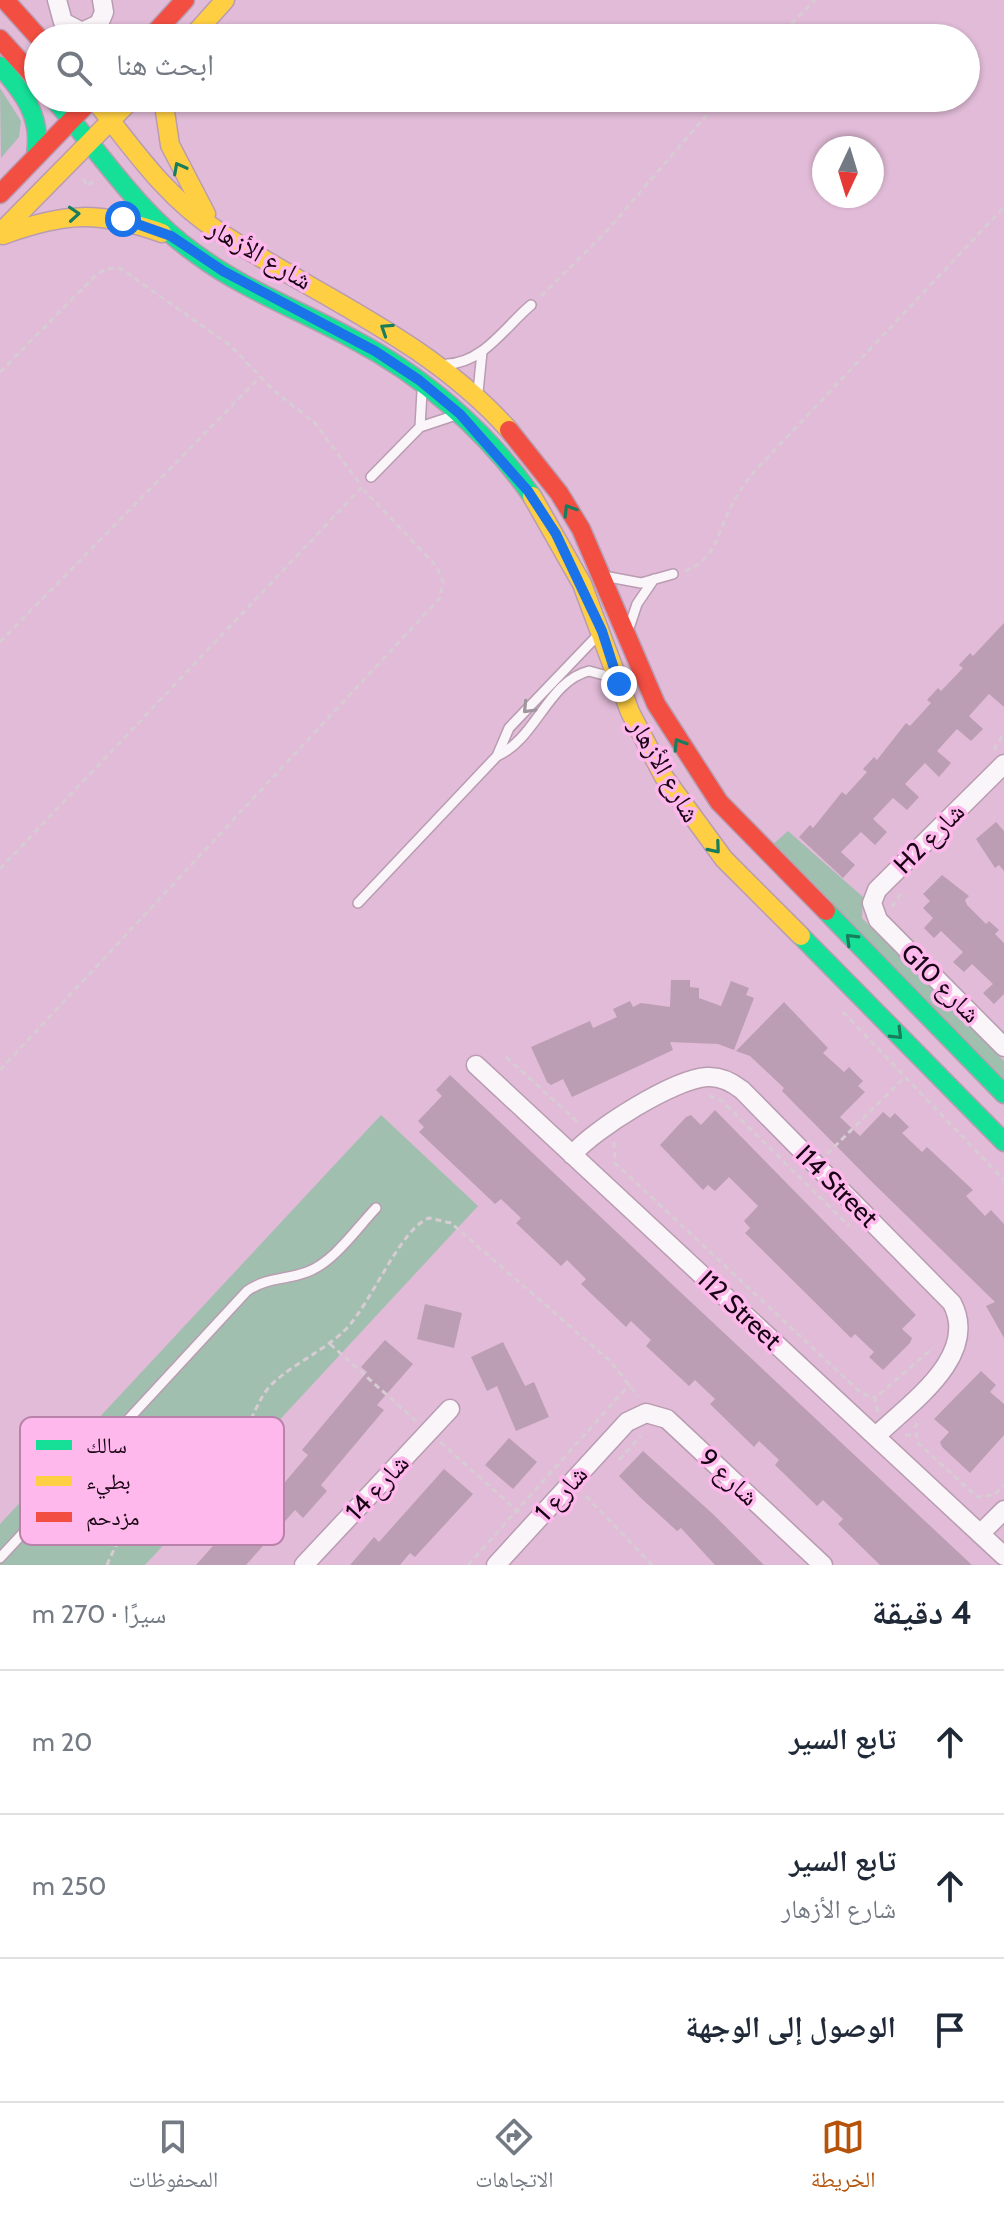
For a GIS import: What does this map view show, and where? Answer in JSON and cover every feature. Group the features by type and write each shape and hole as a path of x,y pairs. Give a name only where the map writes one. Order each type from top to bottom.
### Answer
{"street":[{"path":"5,0 26,24"},
{"path":"57,0 63,22 67,24"},
{"path":"99,24 104,12 102,0"},
{"path":"163,24 185,0"},
{"path":"204,24 225,0"},
{"path":"0,39 24,66"},
{"path":"0,66 24,97"},
{"path":"34,112 39,132 36,154"},
{"name":"شارع الأزهار","path":"66,112 145,211 171,236 223,271 375,351 419,380 460,414 528,491 556,534 602,631 619,684 653,759 698,827 1004,1142"},
{"path":"0,194 78,112"},
{"name":"شارع الأزهار","path":"103,112 162,185 217,231 344,303 435,362 477,397 516,438 559,493 603,573 640,668 669,727 719,802 1004,1094"},
{"path":"0,235 119,112"},
{"path":"164,112 172,155 217,231"},
{"path":"0,235 51,217 87,213 123,219 171,236"},
{"name":"H2 شارع","path":"878,920 872,903 877,890 1004,764"},
{"name":"G10 شارع","path":"878,920 1004,1047"},
{"name":"I12 Street","path":"476,1065 572,1155 883,1430 1004,1556"},
{"name":"I14 Street","path":"572,1155 592,1134 616,1117 698,1078 721,1078 742,1090 952,1303 957,1313 961,1334 955,1354 883,1430"},
{"name":"شارع 14","path":"304,1565 450,1409"},
{"name":"شارع 1","path":"496,1565 627,1422 646,1413"},
{"name":"شارع 9","path":"646,1413 667,1419 823,1565"},
{"path":"980,1534 1004,1510"}],"lane":[{"path":"435,362 460,363 482,352 531,305"},
{"path":"477,397 482,352"},
{"path":"419,380 423,403 420,427"},
{"path":"371,477 420,427 460,414"},
{"path":"603,573 628,583 673,574"},
{"path":"627,633 637,604 654,579"},
{"path":"358,903 497,756 520,741 602,631"},
{"path":"497,756 509,728 565,677 589,671 611,677 619,684"},
{"path":"130,1417 247,1291 265,1280 298,1275 319,1266 376,1208"},
{"path":"0,1558 20,1536"}],"path":[{"path":"791,24 815,0"},
{"path":"531,305 605,233 709,112"},
{"path":"673,574 703,562 714,550 728,512 754,472 1004,207"},
{"path":"0,372 95,276 113,267 127,270 215,332 325,434 362,487 437,567 443,582 440,598 0,1070"},
{"path":"0,642 260,377"},
{"path":"0,869 371,477"},
{"path":"839,1009 1004,1180"},
{"path":"506,1057 592,1134"},
{"path":"815,1165 923,1060"},
{"path":"701,1096 721,1100 853,1230"},
{"path":"616,1139 612,1147 615,1163 861,1393 875,1398"},
{"path":"253,1417 272,1384 345,1330 374,1293 409,1231 429,1218 451,1223 610,1361 630,1384 646,1413 645,1432 615,1464"},
{"path":"917,1435 906,1436 883,1430 875,1408 875,1398 932,1350 938,1339"},
{"path":"468,1565 630,1384"},
{"path":"922,1419 915,1427 918,1443 977,1497 994,1495 1004,1485"},
{"path":"573,1480 652,1565"},
{"path":"107,1565 116,1545"}],"green space":[{"path":"0,88 21,121 19,137 1,158"},
{"path":"788,831 863,897 862,918 1004,1061 1004,1081 771,846"},
{"path":"381,1115 478,1206 282,1417 100,1417"},
{"path":"20,1503 20,1545 164,1545 145,1565 0,1565 0,1524"}],"building":[{"path":"1004,623 1004,707 989,694 969,716 983,729 971,741 957,729 937,751 951,763 939,777 925,763 905,784 919,797 907,810 893,798 873,819 887,832 875,845 861,832 841,852 855,865 843,878 799,837 810,825 813,828 842,792 846,795 867,772 863,769 874,757 877,760 906,723 910,726 931,703 927,700 938,688 941,691 963,668 959,665 970,653 973,656"},
{"path":"996,822 1004,831 1004,871 999,865 995,868 976,839"},
{"path":"942,875 969,896 965,900 967,905 986,924 989,921 999,930 995,934 1004,943 1004,994 994,1004 983,993 993,984 972,964 964,972 953,962 963,952 941,931 934,938 924,928 933,918 923,908 930,901 923,894"},
{"path":"671,980 690,980 690,987 699,988 699,998 721,1006 731,981 749,988 746,995 754,998 734,1050 718,1044 670,1042 673,1050 572,1097 563,1079 551,1085 547,1082 531,1047 590,1021 593,1028 617,1017 613,1009 630,1001 633,1007 641,1003 670,1007"},
{"path":"784,1002 828,1048 823,1053 844,1072 849,1067 863,1081 858,1086 865,1092 840,1117 860,1136 883,1112 890,1118 895,1113 909,1127 902,1133 922,1152 927,1147 973,1190 966,1196 985,1216 991,1210 1004,1224 1004,1338 986,1306 995,1302 782,1091 784,1088 750,1056 736,1051"},
{"path":"450,1075 972,1565 880,1565 838,1524 843,1519 823,1500 817,1506 775,1465 779,1460 759,1441 754,1447 710,1404 715,1399 695,1380 689,1386 646,1346 651,1340 631,1321 626,1327 581,1284 586,1279 567,1260 561,1266 516,1223 521,1218 501,1199 495,1204 419,1132 424,1127 418,1121 442,1096 436,1090"},
{"path":"715,1110 916,1315 902,1329 912,1338 910,1343 883,1370 869,1357 874,1352 855,1334 851,1338 745,1233 750,1228 744,1221 758,1206 729,1177 715,1191 708,1185 703,1190 660,1145 686,1117 691,1115 701,1125"},
{"path":"425,1304 462,1313 454,1348 417,1339"},
{"path":"385,1340 413,1364 377,1405 384,1410 321,1485 327,1491 303,1518 295,1510 284,1522 284,1483 308,1455 302,1450 367,1372 361,1367"},
{"path":"503,1342 525,1386 534,1382 549,1417 516,1431 497,1386 487,1391 471,1357"},
{"path":"981,1371 996,1385 990,1392 1004,1404 1004,1435 970,1473 942,1447 940,1442 949,1432 934,1419"},
{"path":"509,1438 537,1462 513,1489 485,1465"},
{"path":"643,1451 764,1565 715,1565 681,1528 677,1531 642,1499 619,1476"},
{"path":"444,1469 473,1494 415,1557 410,1553 400,1565 350,1565 374,1537 379,1542"},
{"path":"214,1545 264,1545 246,1565 196,1565"}],"traffic: fast":[{"path":"0,66 24,98"},
{"path":"32,112 36,128 36,154"},
{"path":"64,112 137,201 175,238 233,278 351,338 403,369 473,427 532,496"},
{"path":"826,911 1004,1094"},
{"path":"801,936 1004,1142"}],"traffic: slow":[{"path":"204,24 225,0"},
{"path":"104,112 150,170 199,218 408,345 478,398 509,430"},
{"path":"0,233 119,112"},
{"path":"165,112 170,145 206,214"},
{"path":"3,235 46,222 82,217 119,221 162,233"},
{"path":"532,496 582,584 630,712 664,777 724,859 801,936"}],"traffic: jam":[{"path":"5,0 26,24"},
{"path":"163,24 185,0"},
{"path":"0,39 24,66"},
{"path":"0,194 79,112"},
{"path":"509,430 559,493 581,529 656,704 719,802 826,911"}],"route":[{"path":"123,219 171,236 223,271 375,351 419,380 460,414 496,451 528,491 556,534 602,631 619,684"}]}
